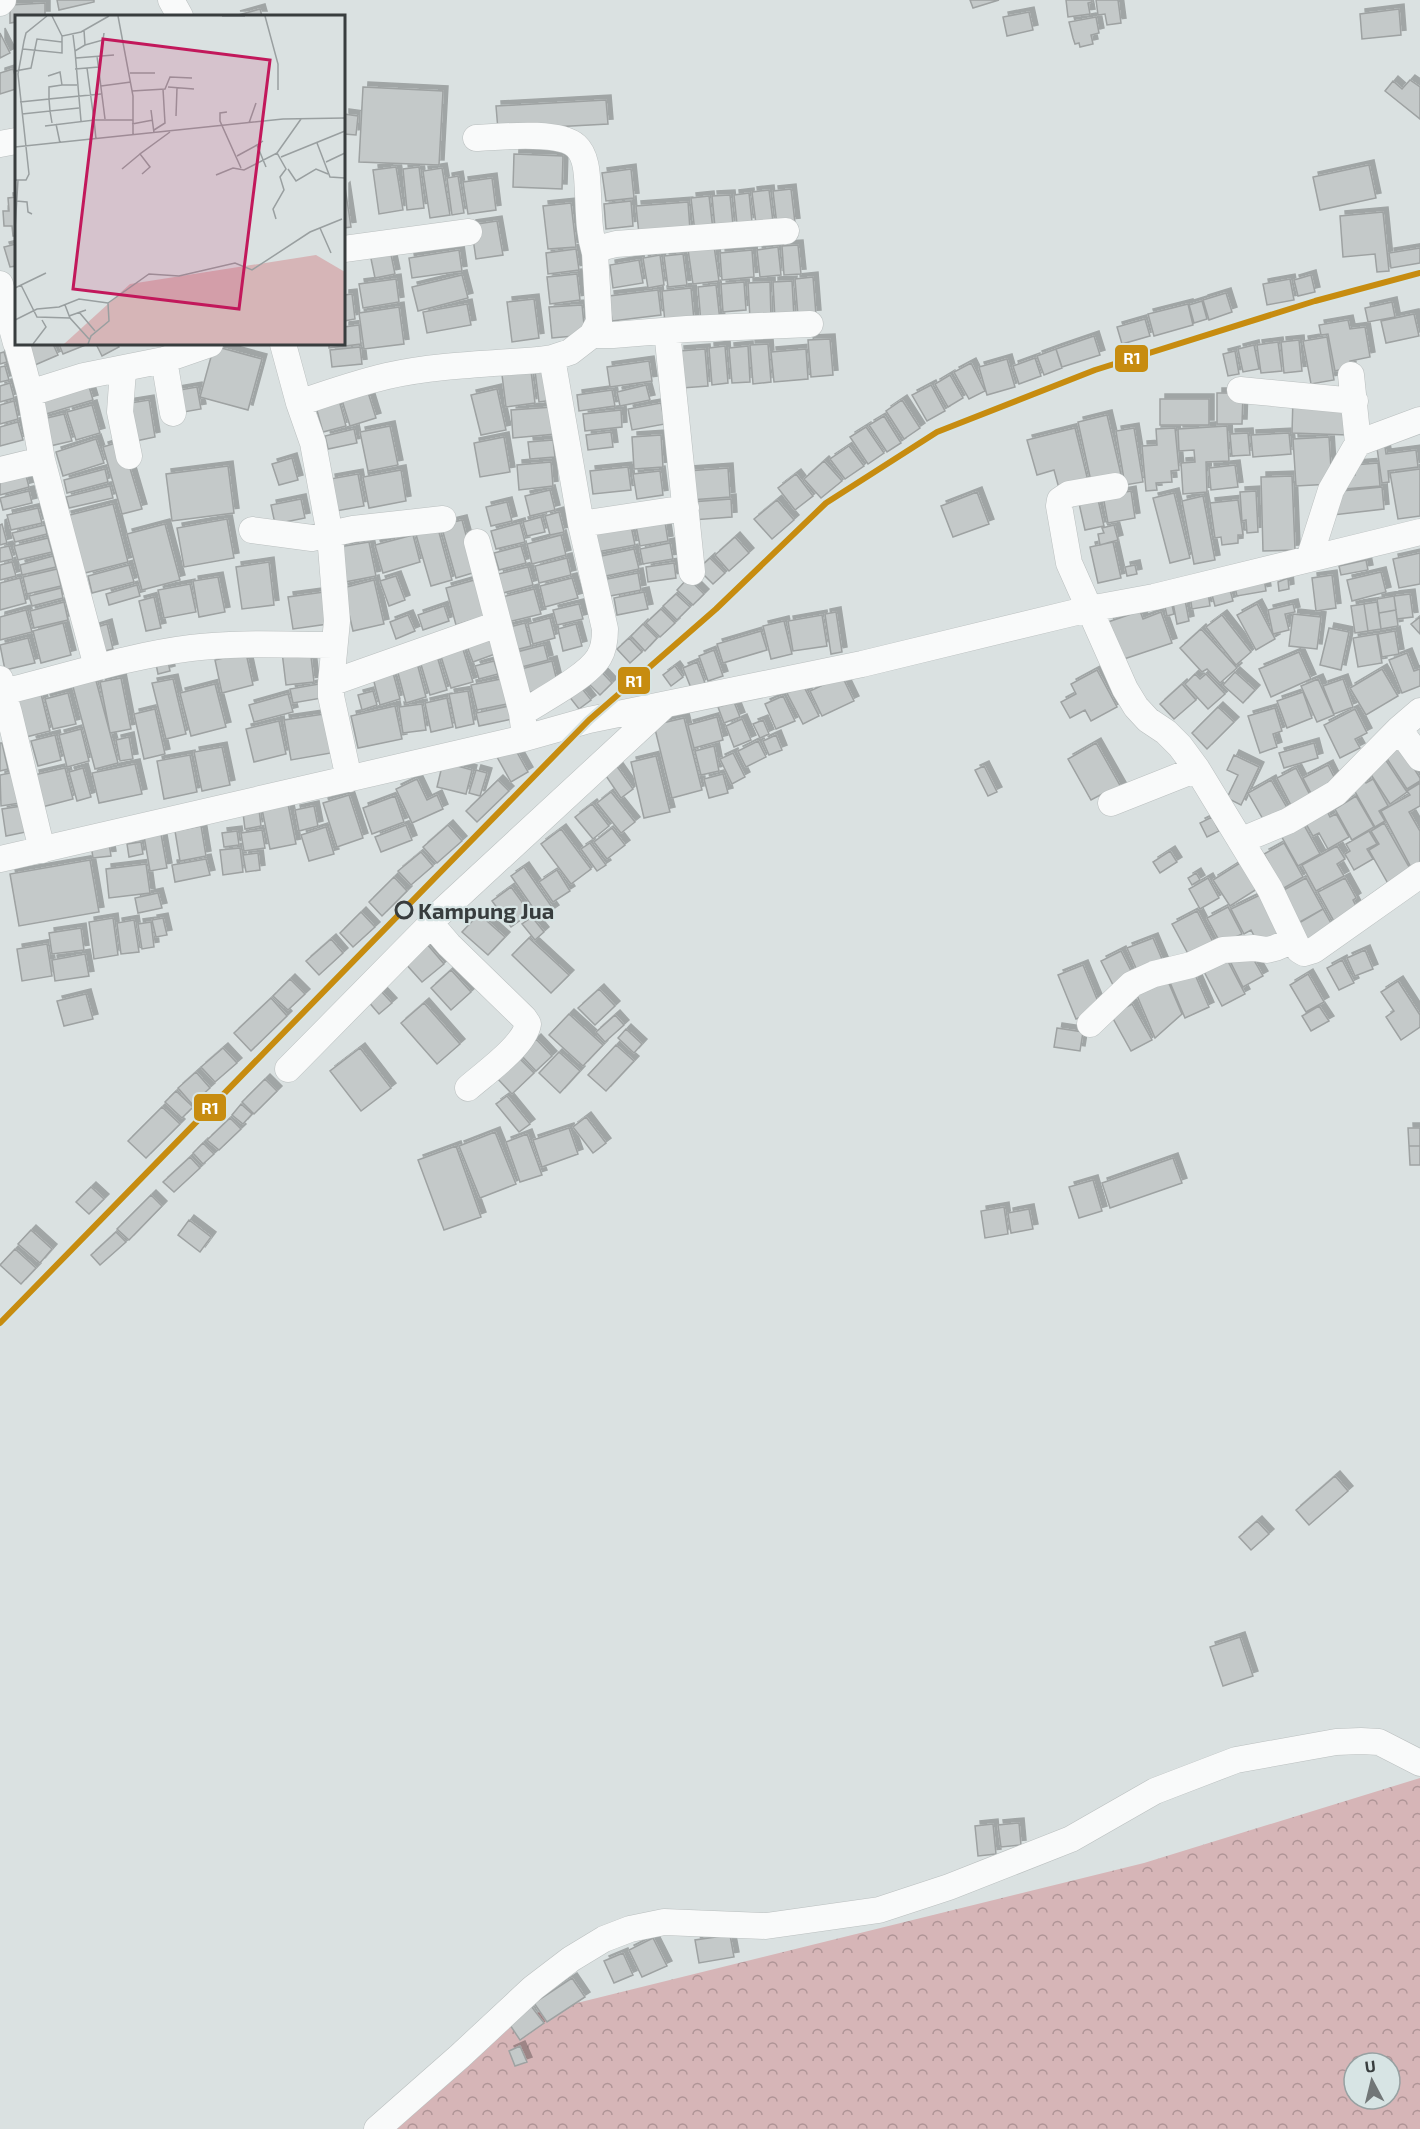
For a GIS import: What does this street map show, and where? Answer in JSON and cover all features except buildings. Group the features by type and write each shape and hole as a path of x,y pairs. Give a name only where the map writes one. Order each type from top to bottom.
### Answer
{"street":[{"path":"171,0 179,15"},
{"path":"299,404 337,389 388,376 450,367 552,358 570,352 592,334 598,322 595,254 591,240 584,159 575,146 562,140 543,136 476,138"},
{"path":"0,144 15,141"},
{"path":"595,254 604,247 616,244 786,231"},
{"path":"345,249 469,232"},
{"path":"0,284 15,336"},
{"path":"592,334 613,335 810,324"},
{"path":"667,331 692,572"},
{"path":"18,345 30,393 42,460 97,667"},
{"path":"30,393 84,376 164,360 207,345"},
{"path":"283,345 299,404 313,443 330,535 337,621 331,696 349,778"},
{"path":"522,713 591,668 600,656 604,642 605,629 581,525 552,358"},
{"path":"164,360 173,413"},
{"path":"123,370 120,412 129,456"},
{"path":"1309,559 1331,490 1358,443 1351,375"},
{"path":"1240,390 1354,401"},
{"path":"1358,443 1420,420"},
{"path":"0,470 42,460"},
{"path":"1115,486 1070,494 1059,500 1069,563 1115,670 1136,707 1180,746 1197,769 1270,889 1299,950 1304,953 1314,950 1420,875"},
{"path":"581,525 686,508"},
{"path":"252,530 303,537 443,519"},
{"path":"0,859 525,738 589,720 862,664 1089,609 1154,597 1420,532"},
{"path":"477,542 522,713 525,738"},
{"path":"331,683 498,624"},
{"path":"42,849 1,688 189,648 229,645 334,645"},
{"path":"288,1069 438,915 666,704"},
{"path":"1242,840 1288,821 1336,793 1420,711"},
{"path":"1399,729 1420,758"},
{"path":"1111,803 1197,769"},
{"path":"431,924 528,1024 520,1040 468,1088"},
{"path":"1090,1024 1132,984 1154,975 1191,965 1223,950 1254,948 1266,950 1294,940"},
{"path":"377,2129 533,1988 571,1959 604,1939 630,1929 664,1922 766,1926 879,1910 949,1887 1071,1839 1155,1791 1236,1760 1361,1741 1379,1742 1420,1763"}],"green space":[{"path":"1420,1778 1420,2129 393,2129 480,2027 1144,1863"}],"transit line":[{"name":"R1","path":"0,1323 589,720 716,609 826,503 937,432 1095,370 1315,301 1420,273"}],"place":[{"name":"Kampung Jua","path":"404,910"}]}
